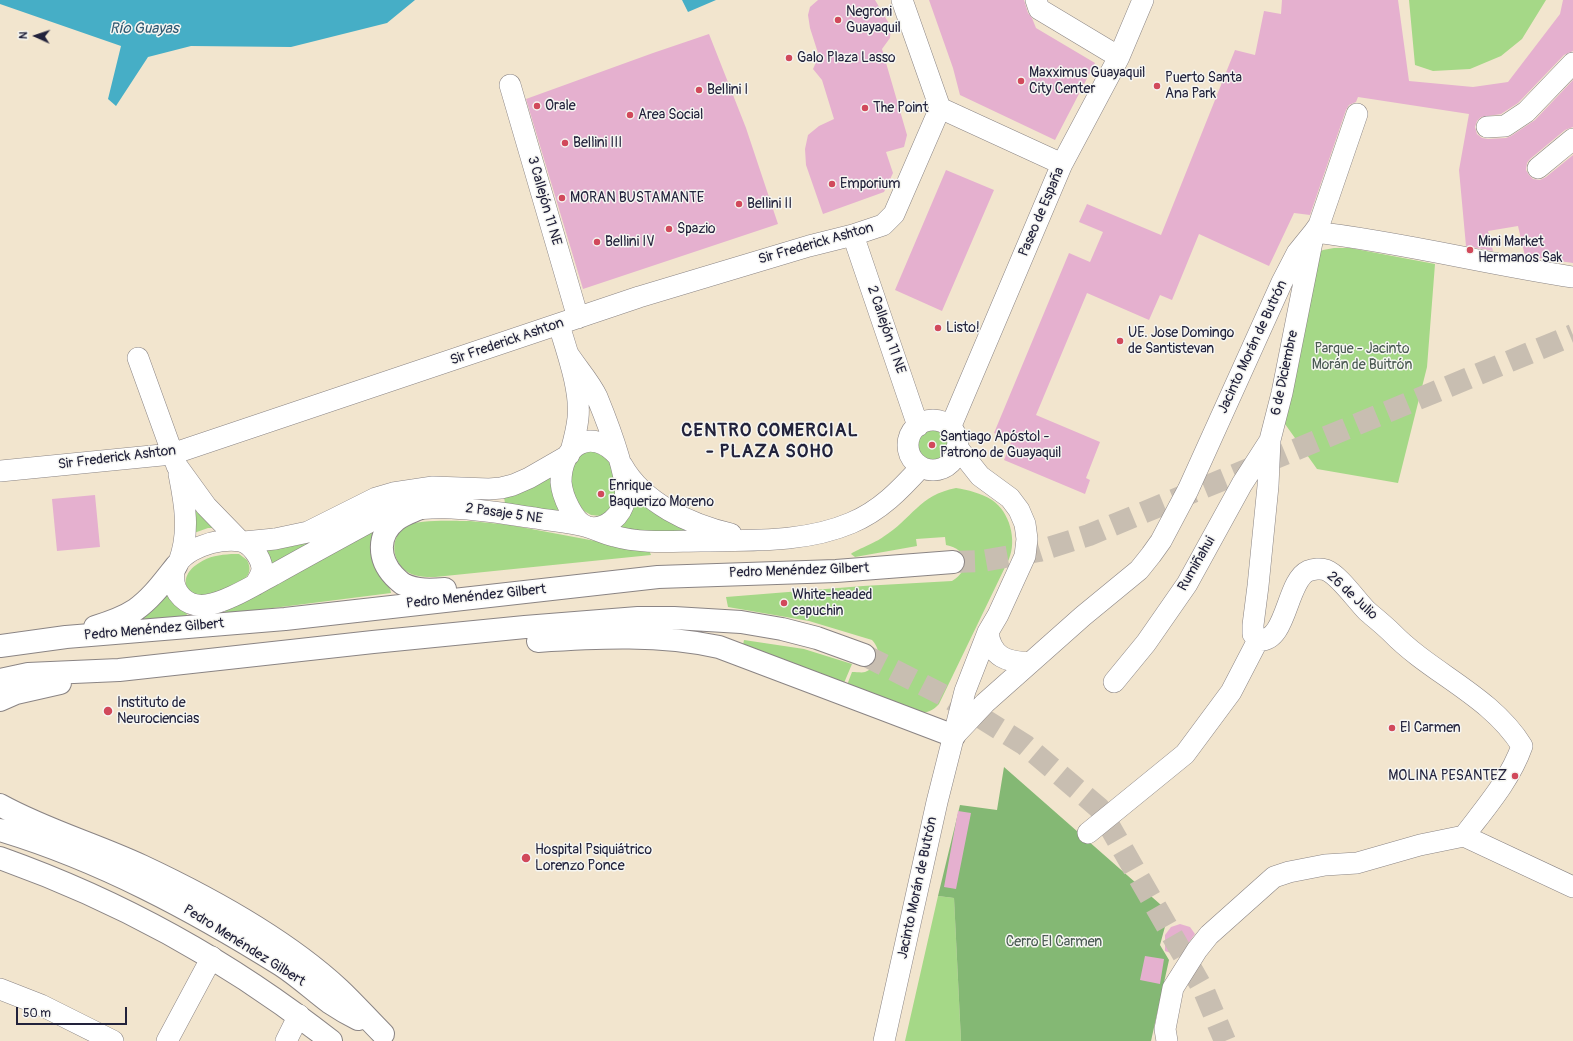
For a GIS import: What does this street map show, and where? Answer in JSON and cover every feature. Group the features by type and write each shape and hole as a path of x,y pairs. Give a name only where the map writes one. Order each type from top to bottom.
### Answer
{"main road":[{"path":"418,509 397,519 390,525 382,541 383,559 387,568 402,584 424,590 457,587 516,593"},
{"name":"Pedro Menéndez Gilbert","path":"0,646 66,637 285,619 658,577 836,571 953,562"},
{"path":"66,637 118,619 134,611 152,595 177,564"},
{"path":"0,680 28,674 119,670 373,642 525,627 638,618 674,618 741,622 782,629 817,638 864,655"},
{"path":"373,642 527,641 608,638 668,639 695,642 739,654 954,736"},
{"path":"0,700 16,692 119,670"},
{"path":"0,805 39,824 91,844 188,888 244,921 294,952 338,988 386,1038"},
{"name":"Pedro Menéndez Gilbert","path":"0,830 84,861 180,905 234,936 283,967 331,1003 386,1038"},
{"name":"Pedro Menéndez Gilbert","path":"0,858 96,896 155,925 212,957 256,985 299,1015 331,1041"}],"street":[{"path":"902,0 940,108 1062,164"},
{"path":"1036,0 1039,9 1119,57"},
{"name":"Paseo de España","path":"950,428 1062,164 1119,57 1143,0"},
{"path":"1487,127 1505,126 1526,112 1573,63"},
{"name":"3 Callejón 11 NE","path":"510,85 568,321 568,354 578,400 578,418 570,453"},
{"name":"Sir Frederick Ashton","path":"0,471 175,460 568,321 739,266 884,225 894,214 940,108"},
{"name":"6 de Diciembre","path":"1258,640 1253,634 1253,625 1261,563 1268,486 1270,440 1282,393 1314,232 1319,225 1357,114"},
{"path":"1538,168 1573,139"},
{"path":"1314,232 1457,255 1543,273 1573,277"},
{"name":"Jacinto Morán de Butrón","path":"954,736 985,703 1030,662 1139,570 1161,541 1188,490 1282,282 1297,253 1314,232"},
{"name":"2 Callejón 11 NE","path":"853,235 918,426"},
{"name":"3 Callejón 11 NE","path":"568,354 596,396 619,459"},
{"path":"138,358 175,460 186,509 184,545 174,574 176,588 180,596 190,604 198,606 217,603 255,585 261,575 262,568 260,561 257,554 206,506 191,486 175,460"},
{"path":"938,421 950,428 954,433 957,447 953,459 945,467 937,470 928,470 914,462 908,447 912,432 918,426 924,422 938,421"},
{"name":"Rumiñahui","path":"1114,682 1146,643 1187,584 1242,484 1270,440"},
{"path":"587,441 596,441 608,446 619,459 625,489 625,498 620,512 609,523 602,526 588,527 579,522 572,514 567,503 562,487 561,476 564,466 570,453 579,444 587,441"},
{"name":"Jacinto Morán de Butrón","path":"884,1041 937,802 965,690 988,632 998,615 1025,556 1027,539 1025,524 1019,510 1010,498 980,476 957,447"},
{"name":"2 Pasaje 5 NE","path":"242,541 275,539 308,532 376,498 400,491 433,487 489,489 513,485 529,478 570,453"},
{"name":"2 Pasaje 5 NE","path":"619,459 626,473 639,487 651,498 667,509 718,531 770,540"},
{"name":"2 Pasaje 5 NE","path":"255,585 371,521 399,511 418,509 452,507 486,510 588,527 614,536 641,541 770,540 823,533 851,523 876,510 895,495 921,467"},
{"path":"177,564 186,554 203,546 228,541 242,541"},
{"name":"26 de Julio","path":"1258,640 1264,641 1271,636 1279,625 1299,578 1308,571 1317,569 1326,570 1338,578 1367,611 1421,660 1435,667 1495,713 1514,733 1522,746 1516,762 1499,791 1464,836"},
{"path":"988,632 992,648 1004,659 1030,662"},
{"path":"1088,833 1185,754 1231,692 1258,640"},
{"path":"1167,1041 1165,1029 1173,988 1197,950 1209,935 1274,877 1325,864 1357,863 1398,851 1464,836 1573,887"},
{"path":"167,1041 212,957"},
{"path":"0,989 41,1005 113,1041"},
{"path":"286,1041 299,1015"}],"green space":[{"path":"1409,0 1546,0 1522,39 1501,56 1470,69 1433,71 1415,65"},
{"name":"Parque - Jacinto Morán de Buitrón","path":"1350,248 1435,264 1427,367 1398,483 1317,469 1285,424 1314,255 1323,250"},
{"path":"933,430 944,434 948,445 944,456 933,460 922,456 918,445 922,434"},
{"path":"588,451 602,453 612,465 619,491 614,508 601,516 591,515 584,511 571,494 572,469 580,454"},
{"path":"553,474 560,513 505,503 504,497"},
{"path":"956,488 983,495 998,505 1010,527 1012,535 1011,552 939,704 930,711 920,713 847,685 852,672 865,672 877,662 878,653 872,640 809,621 728,607 726,597 863,586 952,581 963,571 965,560 959,551 946,545 945,537 916,539 917,546 855,557 851,554 880,539 893,530 916,508 933,496 943,491"},
{"path":"633,491 699,535 614,529"},
{"path":"194,501 214,528 208,528 194,533"},
{"path":"427,521 470,521 510,525 649,550 651,555 435,577 416,576 406,571 397,561 394,548 395,542 401,530 406,526"},
{"path":"376,528 378,530 371,548 372,559 377,570 389,586 391,593 226,614 224,609"},
{"path":"333,531 269,568 260,547"},
{"path":"239,554 247,560 249,570 245,579 229,587 204,596 197,596 190,592 187,587 186,579 192,568 211,557"},
{"path":"168,583 186,608 187,617 141,621 139,618"},
{"path":"744,640 804,649 852,664 844,683 743,645"},
{"name":"Cerro El Carmen","path":"1004,767 1169,912 1160,945 1169,960 1151,1041 961,1041 954,898 938,896 960,805 997,810"},
{"path":"938,896 954,898 961,1041 905,1041"}],"water":[{"name":"Río Guayas","path":"0,0 415,0 387,23 291,47 191,46 148,57 116,106 108,99 121,46 0,4"},
{"path":"682,0 716,0 688,12"}],"building":[{"path":"818,0 875,0 891,27 890,38 882,49 907,135 904,147 886,152 893,173 884,192 823,214 806,165 805,149 808,135 819,126 834,119 822,80 813,69 818,58 818,53 810,28 808,15 810,7"},
{"name":"Maxximus Guayaquil City Center","path":"929,0 1024,0 1028,13 1036,28 1095,63 1055,140 960,95 953,68"},
{"path":"1282,0 1398,0 1409,81 1473,87 1508,82 1560,14 1563,0 1573,0 1573,51 1564,55 1518,103 1501,114 1481,117 1477,121 1475,127 1477,134 1482,138 1506,138 1511,136 1535,120 1573,80 1573,127 1565,130 1530,159 1527,163 1526,170 1533,179 1540,180 1546,177 1573,155 1573,263 1525,256 1518,226 1488,231 1493,251 1466,246 1459,170 1469,114 1358,97 1356,102 1349,105 1346,110 1310,215 1294,213 1269,266 1199,234 1172,300 1160,295 1149,320 1087,293 1036,415 1100,442 1086,478 1090,480 1085,494 1004,460 1012,440 994,433 1069,253 1090,262 1103,232 1079,222 1087,204 1161,235 1235,50 1255,55 1264,11 1281,14"},
{"path":"709,34 746,128 778,224 583,289 526,99"},
{"path":"946,170 994,190 942,311 895,290"},
{"path":"95,495 100,547 57,551 52,499"},
{"path":"958,811 971,813 956,889 944,887"},
{"path":"1180,924 1190,927 1195,934 1179,956 1165,951 1165,935 1171,927"},
{"path":"1145,956 1164,959 1160,984 1140,980"}],"tunnel":[{"path":"953,562 982,561 1039,551 1089,535 1573,335"},
{"path":"864,655 951,699 1025,745 1099,808 1204,991 1225,1041"}],"place":[{"name":"Negroni Guayaquil","path":"838,20"},
{"name":"Galo Plaza Lasso","path":"789,58"},
{"name":"Maxximus Guayaquil City Center","path":"1021,81"},
{"name":"Puerto Santa Ana Park","path":"1157,86"},
{"name":"Bellini I","path":"699,90"},
{"name":"Orale","path":"537,106"},
{"name":"The Point","path":"865,108"},
{"name":"Area Social","path":"630,115"},
{"name":"Bellini III","path":"565,143"},
{"name":"Emporium","path":"832,184"},
{"name":"MORAN BUSTAMANTE","path":"562,198"},
{"name":"Bellini II","path":"739,204"},
{"name":"Spazio","path":"669,229"},
{"name":"Bellini IV","path":"597,242"},
{"name":"Mini Market Hermanos Sak","path":"1470,250"},
{"name":"Listo!","path":"938,328"},
{"name":"UE. Jose Domingo de Santistevan","path":"1120,341"},
{"name":"Santiago Apóstol - Patrono de Guayaquil","path":"932,445"},
{"name":"Enrique Baquerizo Moreno","path":"601,494"},
{"name":"White-headed capuchin","path":"784,603"},
{"name":"Instituto de Neurociencias","path":"108,711"},
{"name":"El Carmen","path":"1392,728"},
{"name":"MOLINA PESANTEZ","path":"1515,776"},
{"name":"Hospital Psiquiátrico Lorenzo Ponce","path":"526,858"}],"district":[{"name":"CENTRO COMERCIAL - PLAZA SOHO","path":"770,441"}]}
